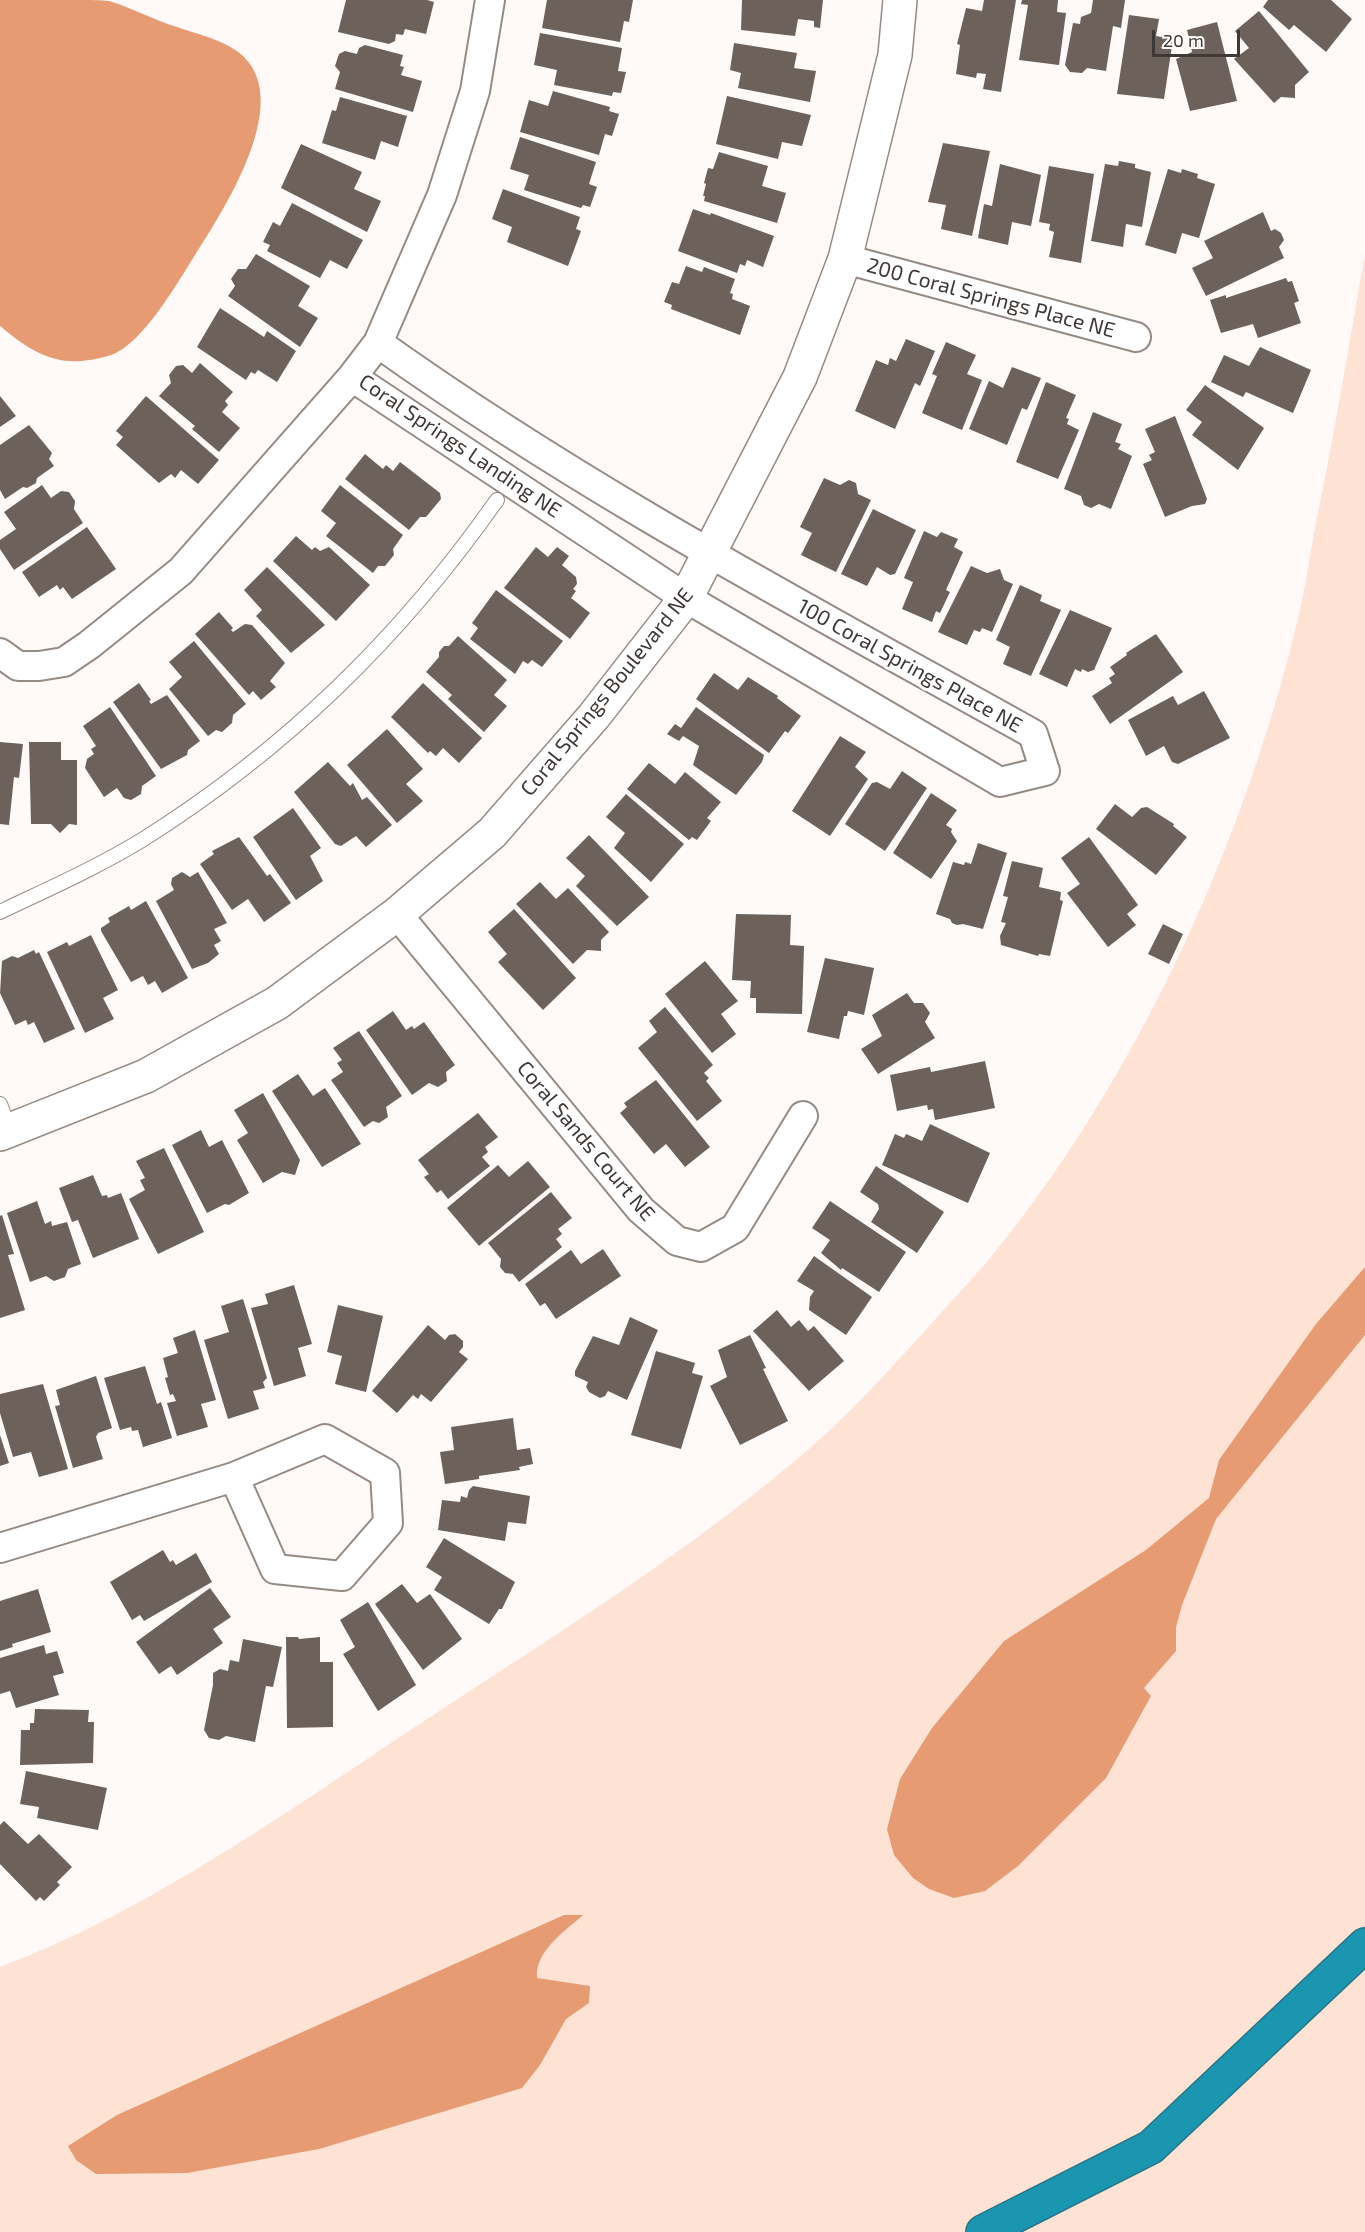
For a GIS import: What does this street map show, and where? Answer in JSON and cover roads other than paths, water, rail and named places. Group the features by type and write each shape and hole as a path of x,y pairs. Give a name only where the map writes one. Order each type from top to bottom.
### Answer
{"highway":[{"path":"983,2232 1151,2146 1365,1946"}],"street":[{"path":"378,343 442,195 474,91 490,0"},
{"name":"Coral Springs Boulevard NE","path":"3,1123 146,1076 277,1003 398,914 492,833 594,716 686,598 800,377 845,259 895,55 900,0"},
{"name":"200 Coral Springs Place NE","path":"845,259 1136,337"},
{"name":"Coral Springs Landing NE","path":"686,598 352,377 378,343 447,392 710,554"},
{"path":"0,653 18,666 39,666 64,662 89,645 181,571 352,377"},
{"name":"100 Coral Springs Place NE","path":"686,598 1000,782 1045,771 1033,734 710,554"},
{"name":"Coral Sands Court NE","path":"398,914 641,1210 676,1241 701,1247 735,1228 803,1116"},
{"path":"0,1548 234,1477 325,1439 385,1473 388,1523 342,1575 275,1569 234,1477"}],"lane":[{"path":"0,912 83,873 140,841 201,801 258,758 346,682 389,636 458,555 497,500"}]}
